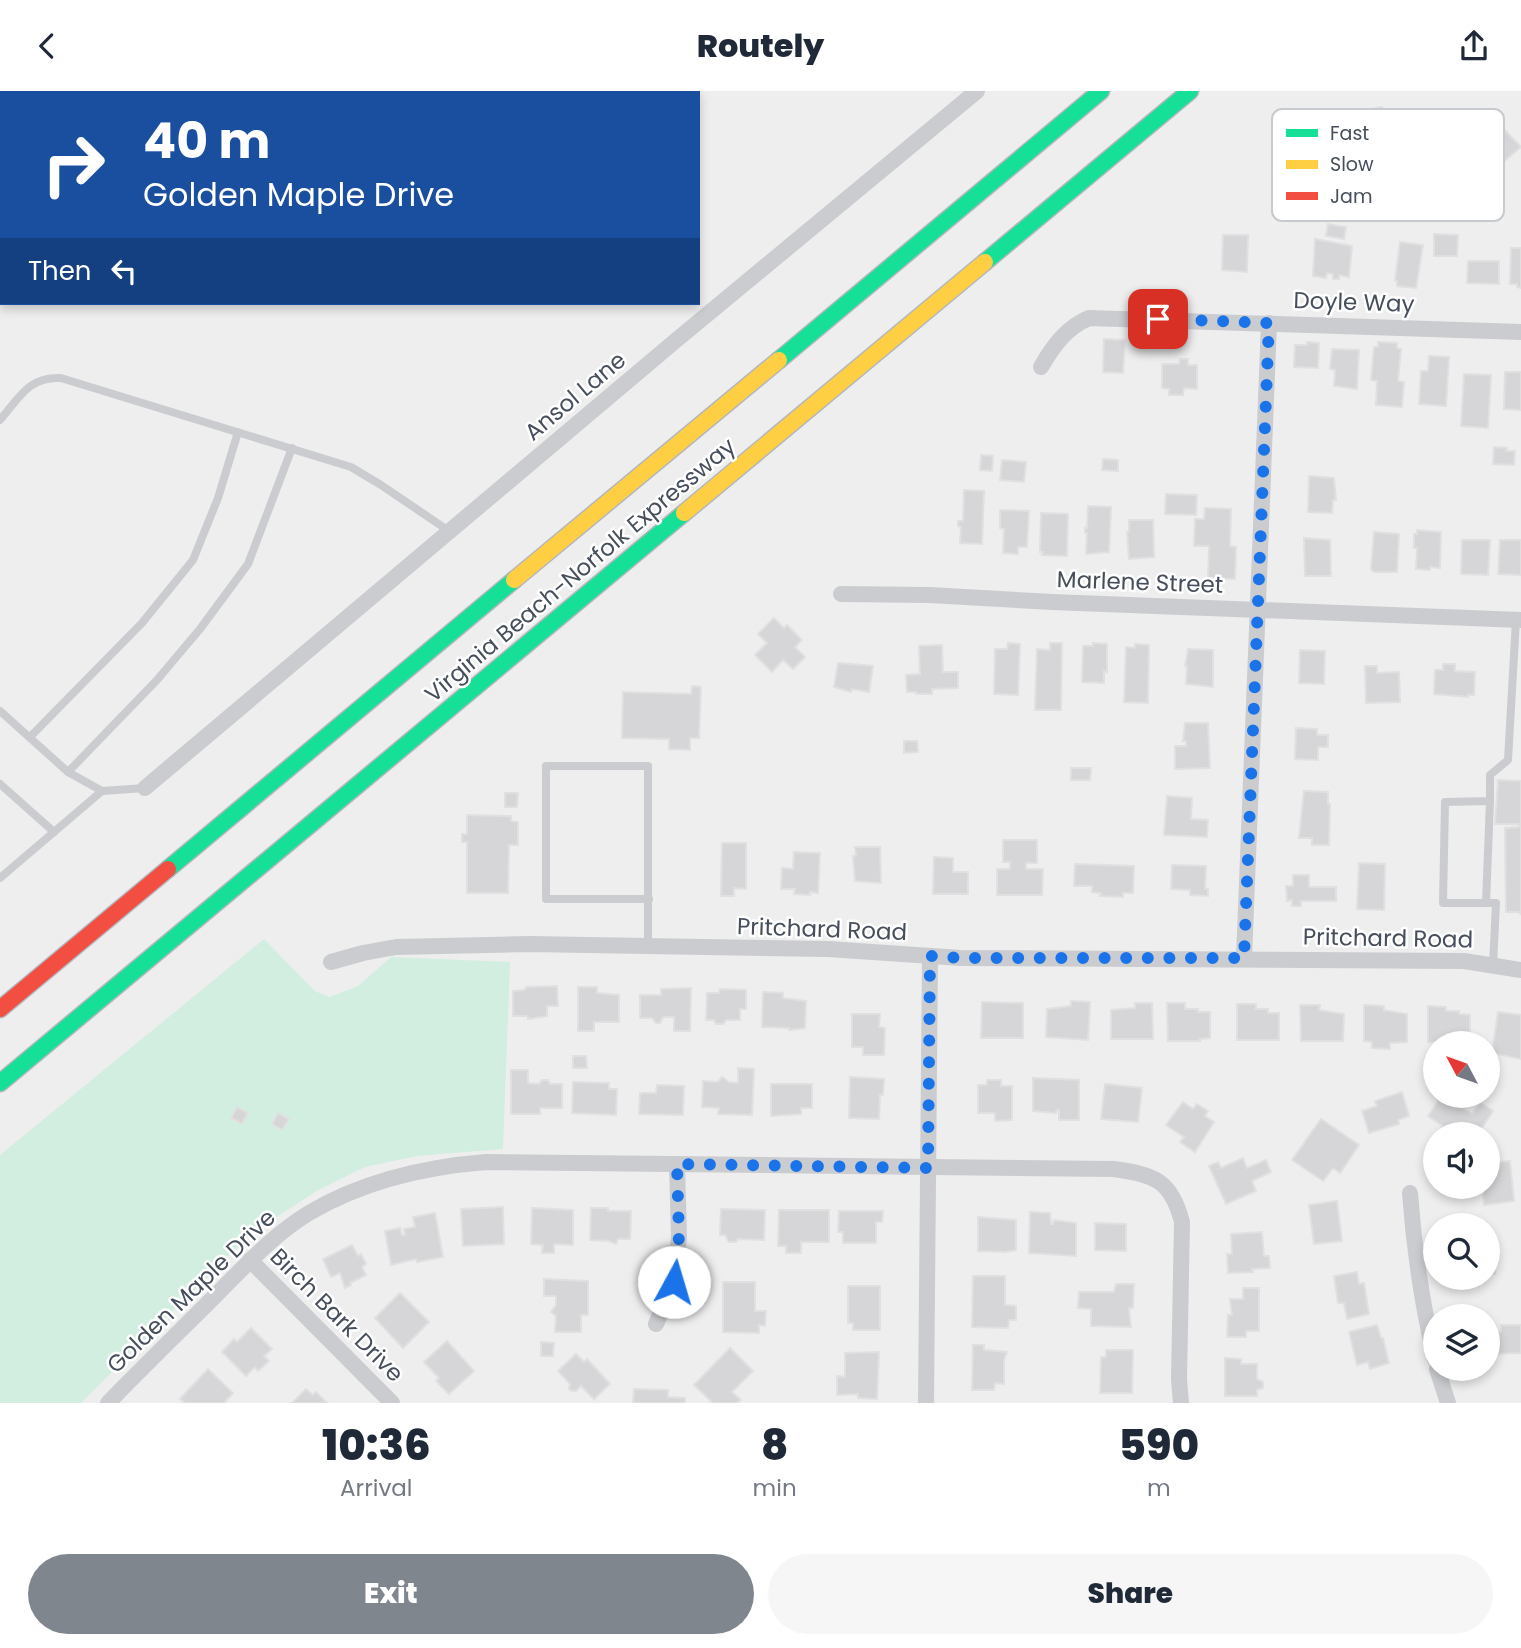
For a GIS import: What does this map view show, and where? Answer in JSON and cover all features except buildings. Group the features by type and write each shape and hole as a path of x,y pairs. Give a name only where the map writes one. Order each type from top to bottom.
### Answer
{"highway":[{"name":"Virginia Beach-Norfolk Expressway","path":"0,1009 1101,91"},
{"name":"Virginia Beach-Norfolk Expressway","path":"0,1083 1190,91"}],"street":[{"name":"Ansol Lane","path":"145,788 674,342 977,91"},
{"name":"Doyle Way","path":"1041,367 1052,348 1075,324 1089,318 1521,332"},
{"path":"1244,958 1269,323"},
{"name":"Marlene Street","path":"841,594 929,595 1519,620"},
{"name":"Pritchard Road","path":"331,962 396,947 529,944 828,949 961,958 1464,961 1521,970"},
{"path":"926,1403 930,956"},
{"name":"Golden Maple Drive","path":"108,1403 250,1260 275,1237 317,1209 370,1184 414,1171 486,1161 1114,1169 1145,1174 1166,1188 1177,1204 1182,1222 1179,1379 1181,1403"},
{"path":"656,1324 674,1282 679,1237 677,1164"},
{"path":"1410,1193 1413,1242 1423,1304"},
{"name":"Birch Bark Drive","path":"250,1260 392,1403"},
{"path":"1441,1381 1448,1403"}],"lane":[{"path":"0,420 34,382 46,377 61,378 351,467 449,531"},
{"path":"30,737 142,623 193,560 218,498 238,432"},
{"path":"68,772 157,680 200,629 247,564 292,448"},
{"path":"1486,902 1490,775 1508,761 1519,620"},
{"path":"0,711 68,772 102,791 145,788"},
{"path":"648,946 649,899 648,766 546,766 546,899 649,899"},
{"path":"0,784 54,832"},
{"path":"0,879 102,791"},
{"path":"1490,801 1445,802 1443,903 1496,903 1493,965"}],"green space":[{"path":"264,939 315,991 329,997 358,986 391,957 510,962 503,1149 417,1156 365,1167 315,1192 248,1236 81,1403 0,1403 0,1155"}],"traffic: fast":[{"path":"779,360 1101,91"},
{"path":"985,262 1190,91"},
{"path":"0,1083 684,513"},
{"path":"168,869 514,580"}],"traffic: slow":[{"path":"684,513 985,262"},
{"path":"514,580 779,360"}],"traffic: jam":[{"path":"0,1009 168,869"}],"route":[{"path":"674,1282 679,1237 677,1164 928,1168 930,956 1244,958 1269,323 1158,319"}]}
